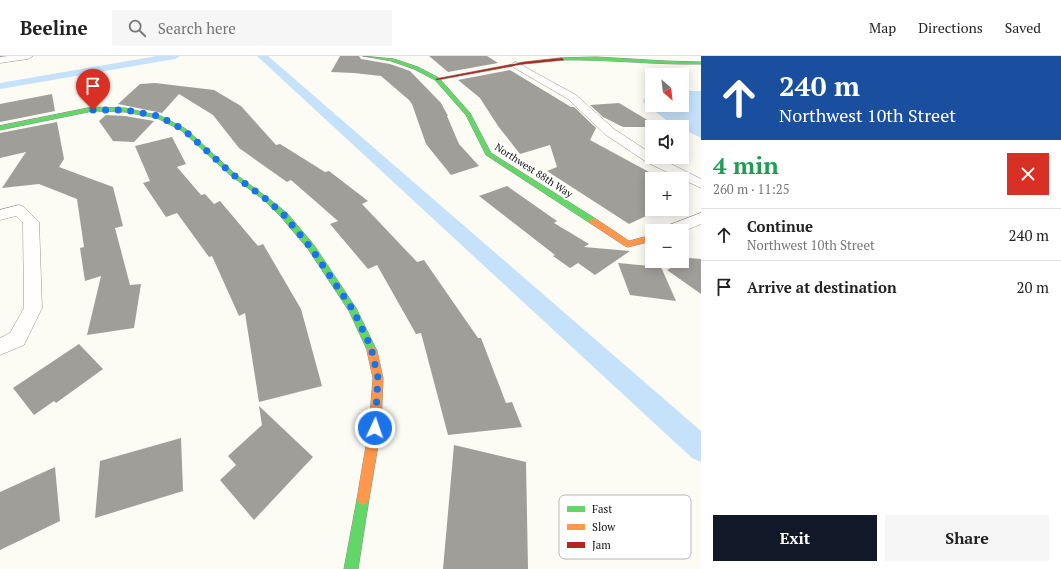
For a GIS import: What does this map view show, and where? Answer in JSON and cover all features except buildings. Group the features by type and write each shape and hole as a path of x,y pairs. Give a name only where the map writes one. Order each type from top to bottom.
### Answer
{"street":[{"path":"0,60 28,56"},
{"name":"Northwest 88th Way","path":"365,56 392,60 416,68 437,78 468,114 488,154 628,244 645,240"},
{"path":"437,78 516,65 548,58 609,57 632,62 682,64 701,63"},
{"path":"516,65 572,97 610,132 653,160 701,184"},
{"path":"0,128 93,110 125,110 159,116 184,130 232,174 284,215 311,248 353,310 371,347 378,378 375,428 351,569"},
{"path":"0,215 19,210 31,222 33,308 9,343"},
{"path":"687,224 701,218"}],"water":[{"path":"689,91 701,91 701,138 689,132 689,120 666,120 656,112 689,112"}],"waterway":[{"path":"0,86 175,56"},
{"path":"262,56 701,449"}],"traffic: fast":[{"path":"365,56 392,60 416,68 437,79 468,114 488,154 593,221"},
{"path":"562,59 579,58 666,63 701,63"},
{"path":"0,128 93,109 125,110 159,117 184,130 232,174 266,199 284,215 311,247 353,310 372,351"},
{"path":"351,569 363,499"}],"traffic: slow":[{"path":"593,221 628,244 645,240"},
{"path":"363,499 375,428 378,378 372,351"}],"traffic: jam":[{"path":"437,79 524,63 562,59"}],"route":[{"path":"93,110 125,110 159,116 184,130 232,174 266,199 284,215 311,248 353,310 371,347 378,378 375,428"}]}
